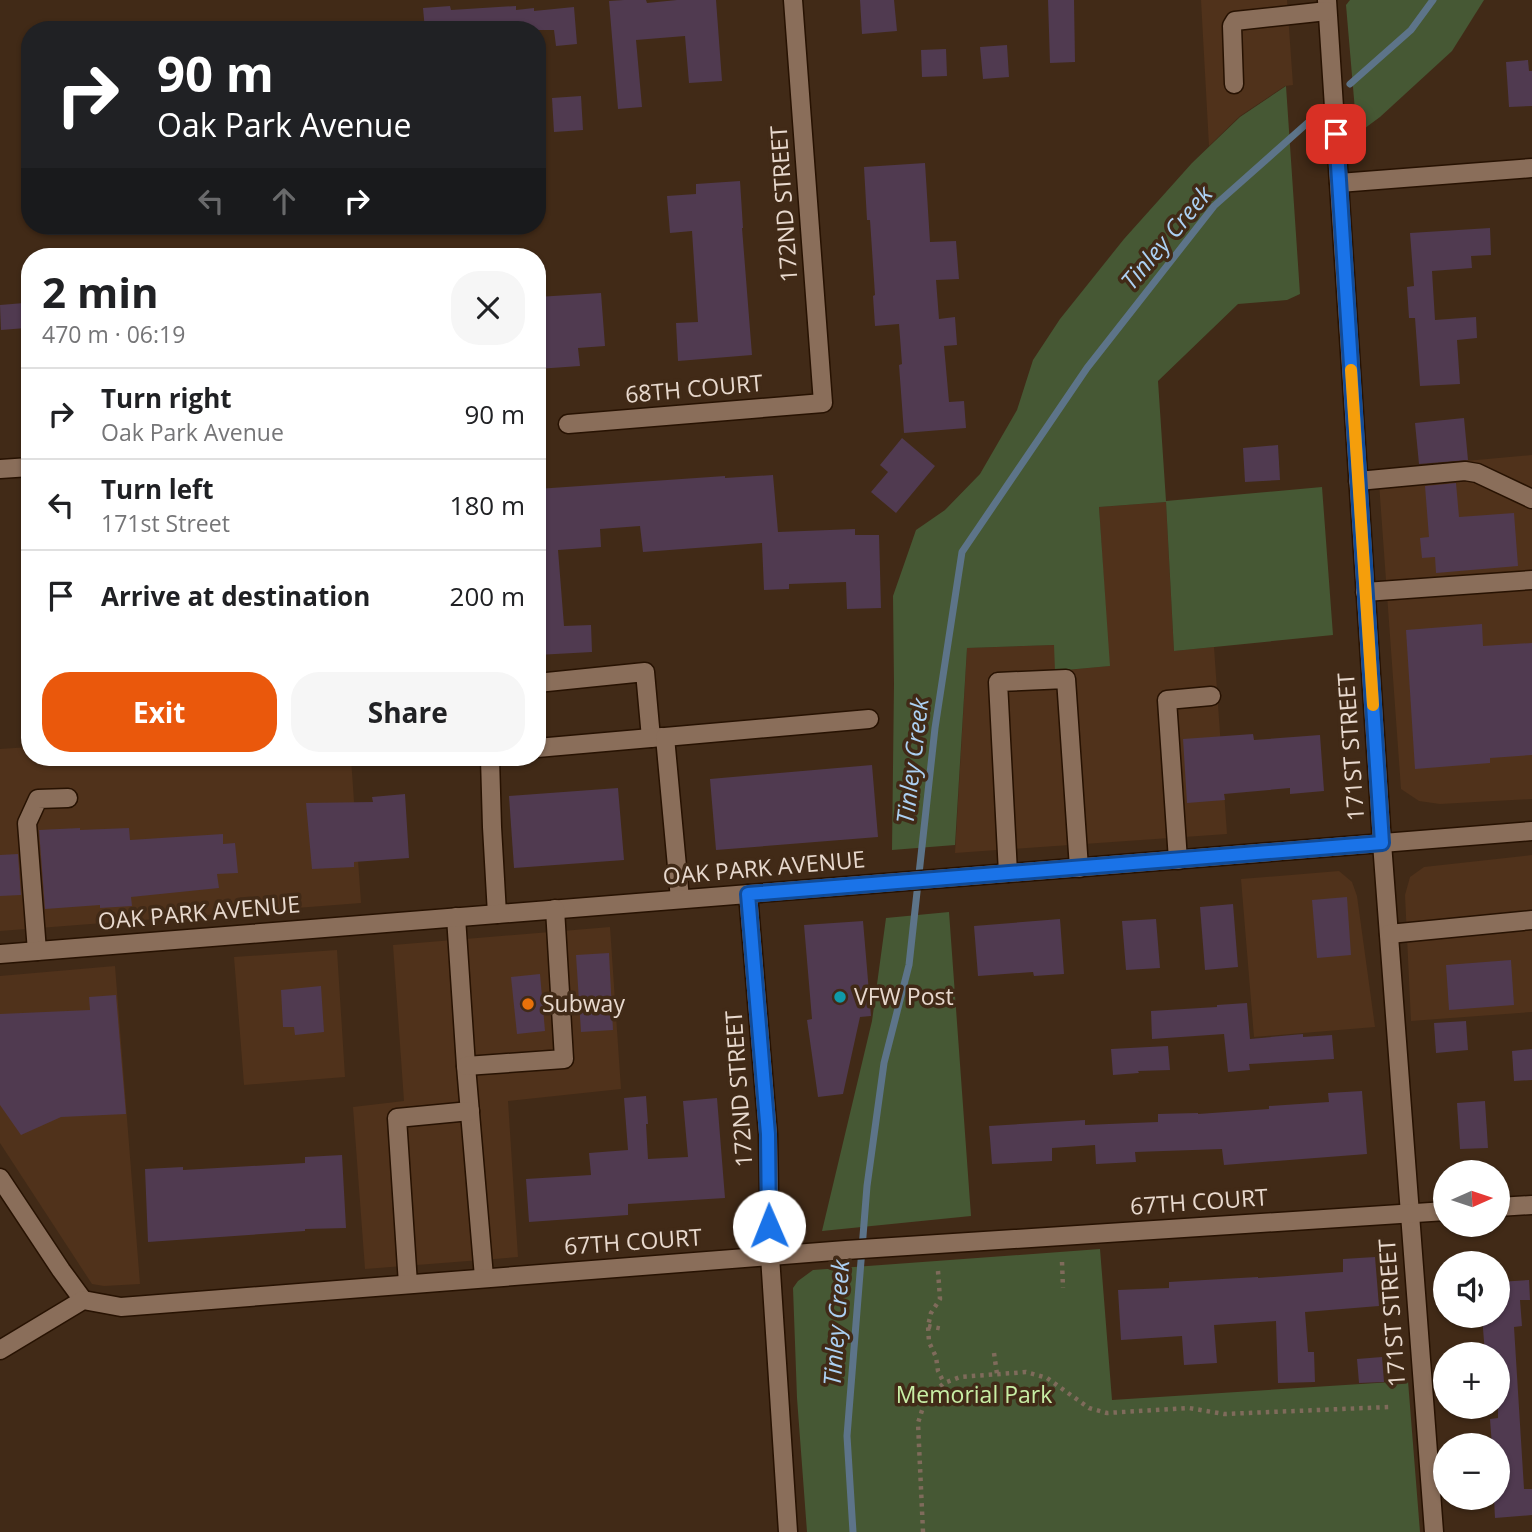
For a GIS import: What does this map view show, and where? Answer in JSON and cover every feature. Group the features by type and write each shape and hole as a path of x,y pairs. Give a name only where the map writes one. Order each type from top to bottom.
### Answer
{"street":[{"name":"172ND STREET","path":"793,0 824,403"},
{"path":"1234,85 1232,26 1235,21 1327,6"},
{"name":"171ST STREET","path":"1327,6 1382,843 1434,1532"},
{"path":"1339,183 1532,168"},
{"name":"68TH COURT","path":"568,424 824,403"},
{"path":"0,469 21,468"},
{"path":"1358,481 1465,471 1477,473 1531,499"},
{"path":"1366,592 1532,580"},
{"path":"546,682 645,672 658,737 680,899"},
{"path":"1009,873 998,682 1066,679 1079,868"},
{"path":"1178,860 1167,701 1211,696"},
{"path":"546,747 869,719"},
{"path":"490,766 497,914"},
{"path":"37,951 27,822 38,799 68,798"},
{"name":"OAK PARK AVENUE","path":"0,954 1532,831"},
{"name":"172ND STREET","path":"748,894 768,1134 770,1256 789,1532"},
{"path":"467,1066 564,1059 555,909"},
{"path":"456,917 484,1278"},
{"path":"1389,934 1532,920"},
{"path":"408,1283 397,1118 470,1111"},
{"path":"0,1178 83,1300 0,1350"},
{"path":"1510,1206 1532,1205"},
{"name":"67TH COURT","path":"83,1300 121,1307 880,1247 1433,1212"}],"path":[{"path":"1062,1262 1063,1287"},
{"path":"938,1271 940,1298 931,1313 928,1326 929,1342 944,1383"},
{"path":"928,1326 943,1329"},
{"path":"994,1353 997,1374"},
{"path":"923,1532 918,1423 924,1405 935,1391 944,1383 960,1377 1026,1372 1047,1378 1089,1408 1107,1413 1189,1408 1224,1414 1390,1407"}],"shaded area":[{"path":"1201,0 1287,0 1293,85 1285,86 1240,116 1209,146"},
{"path":"1532,455 1532,799 1440,804 1419,801 1401,789 1378,469"},
{"path":"1166,502 1174,651 1214,647 1227,834 955,853 967,648 1055,645 1055,671 1109,666 1099,507"},
{"path":"21,748 21,766 352,766 361,903 0,931 0,749"},
{"path":"1532,855 1532,1012 1411,1021 1405,895 1410,877 1424,867"},
{"path":"1339,871 1352,882 1357,896 1375,1027 1254,1037 1241,879"},
{"path":"610,927 621,1089 508,1101 518,1257 365,1269 353,1107 404,1101 393,945"},
{"path":"337,950 345,1077 244,1085 234,957"},
{"path":"115,966 140,1284 104,1286 92,1284 0,1143 0,976"}],"green space":[{"path":"1350,0 1484,0 1452,51 1380,117 1357,134 1346,5"},
{"path":"1286,86 1300,294 1287,300 1238,304 1158,381 1166,501 1322,487 1333,635 1174,651 1166,502 1099,507 1110,666 1055,671 1054,645 967,648 955,845 892,850 893,596 916,530 945,510 980,474 1017,410 1033,360 1060,319 1124,239 1192,163 1240,117"},
{"path":"949,912 971,1216 822,1231 872,1021 886,918"},
{"name":"Memorial Park","path":"1100,1249 1112,1400 1408,1381 1420,1532 807,1532 797,1398 793,1288 798,1281 813,1270"}],"building":[{"path":"646,0 647,3 716,0 722,81 689,83 685,36 636,40 642,107 618,109 609,1"},
{"path":"860,0 894,0 897,31 862,34"},
{"path":"1048,0 1074,0 1075,62 1050,63"},
{"path":"450,6 451,10 516,6 516,10 534,8 534,11 574,7 577,44 556,46 554,30 546,30 546,21 424,21 423,8"},
{"path":"1007,45 1009,77 983,79 980,47"},
{"path":"946,49 947,76 922,77 921,50"},
{"path":"1528,60 1529,71 1532,71 1532,106 1509,107 1506,62"},
{"path":"581,96 583,130 554,132 552,98"},
{"path":"925,163 930,242 956,241 959,279 936,280 939,319 955,317 957,345 944,346 949,402 964,401 966,428 904,433 899,324 875,326 870,220 867,220 864,167"},
{"path":"740,181 752,355 678,361 676,323 698,322 692,231 670,233 667,196 696,194 696,184"},
{"path":"1490,228 1491,255 1471,256 1472,268 1432,271 1435,320 1476,317 1477,338 1457,340 1460,384 1420,386 1415,318 1409,318 1407,287 1414,286 1410,233"},
{"path":"601,293 605,346 578,348 580,366 546,368 546,296"},
{"path":"21,303 21,328 1,330 0,305"},
{"path":"1464,418 1468,460 1419,464 1415,423"},
{"path":"902,438 935,466 896,513 871,492 888,472 880,465"},
{"path":"1278,445 1280,480 1245,482 1243,448"},
{"path":"773,475 778,532 855,529 855,535 879,535 881,608 847,609 846,582 789,584 789,589 764,590 762,543 643,552 640,526 600,529 601,547 558,550 564,626 591,625 592,652 546,655 546,488"},
{"path":"1456,483 1459,517 1514,513 1518,566 1436,573 1435,557 1422,558 1420,538 1429,537 1425,486"},
{"path":"1482,624 1483,646 1532,643 1532,755 1490,758 1490,763 1415,769 1406,630"},
{"path":"1253,734 1254,740 1320,735 1324,791 1290,794 1290,788 1224,794 1225,800 1187,803 1183,739"},
{"path":"872,765 878,837 716,850 710,779"},
{"path":"618,788 624,860 514,868 509,796"},
{"path":"405,794 409,858 354,862 354,867 312,869 306,803 373,802 372,797"},
{"path":"129,828 130,840 223,834 223,844 235,843 238,873 217,874 219,888 131,897 132,906 100,908 100,905 45,909 39,830"},
{"path":"18,854 21,895 0,896 0,855"},
{"path":"1347,897 1351,955 1317,958 1312,900"},
{"path":"1233,904 1238,967 1205,970 1200,907"},
{"path":"1060,919 1064,974 1034,976 1033,972 978,976 974,926"},
{"path":"1156,919 1160,968 1126,970 1122,921"},
{"name":"VFW Post","path":"863,921 871,1016 860,1017 843,1094 818,1097 807,1020 812,1019 804,925"},
{"path":"609,953 613,1030 581,1032 576,955"},
{"path":"1511,960 1514,1005 1449,1010 1446,965"},
{"name":"Subway","path":"540,974 545,1031 517,1034 511,977"},
{"path":"321,986 324,1032 295,1035 294,1027 283,1027 281,990"},
{"path":"116,995 126,1114 61,1117 21,1135 0,1105 0,1014 90,1010 89,997"},
{"path":"1247,1003 1250,1039 1303,1034 1303,1037 1332,1035 1334,1059 1249,1064 1250,1070 1228,1072 1224,1034 1152,1039 1151,1011"},
{"path":"1466,1021 1468,1050 1436,1053 1434,1023"},
{"path":"1168,1046 1170,1070 1113,1075 1111,1049"},
{"path":"1532,1049 1532,1080 1514,1081 1512,1051"},
{"path":"1362,1091 1367,1154 1224,1165 1222,1149 1135,1152 1136,1162 1096,1164 1095,1145 1052,1148 1052,1161 992,1164 989,1126 1085,1120 1085,1125 1158,1122 1158,1114 1269,1109 1269,1106 1329,1102 1328,1093"},
{"path":"646,1096 648,1159 688,1157 683,1101 717,1098 725,1198 628,1204 628,1215 529,1222 526,1179 591,1175 589,1153 628,1150 624,1098"},
{"path":"1485,1101 1488,1148 1460,1149 1457,1103"},
{"path":"342,1155 346,1228 148,1242 145,1169 183,1167 183,1170 305,1163 305,1157"},
{"path":"1375,1257 1379,1306 1305,1312 1308,1352 1314,1352 1315,1382 1278,1383 1276,1321 1214,1325 1217,1363 1184,1365 1182,1336 1121,1340 1118,1290 1169,1288 1169,1282 1343,1272 1343,1259"},
{"path":"1529,1280 1530,1300 1520,1300 1522,1326 1514,1327 1524,1489 1532,1489 1532,1515 1495,1518 1495,1510 1510,1510 1510,1433 1491,1433 1490,1419 1510,1419 1510,1342 1484,1342 1483,1328 1510,1328 1510,1281"},
{"path":"1382,1357 1384,1382 1359,1383 1357,1359"}],"waterway":[{"name":"Tinley Creek","path":"1350,84 1411,30 1433,0"},
{"name":"Tinley Creek","path":"853,1532 847,1436 867,1186 884,1063 909,965 935,728 962,552 1087,368 1214,206 1313,118"}],"slow traffic":[{"path":"1351,370 1373,705"}],"place":[{"name":"VFW Post","path":"840,997"},
{"name":"Subway","path":"528,1004"}],"route":[{"path":"769,1226 768,1134 748,894 1382,843 1336,134"}]}
